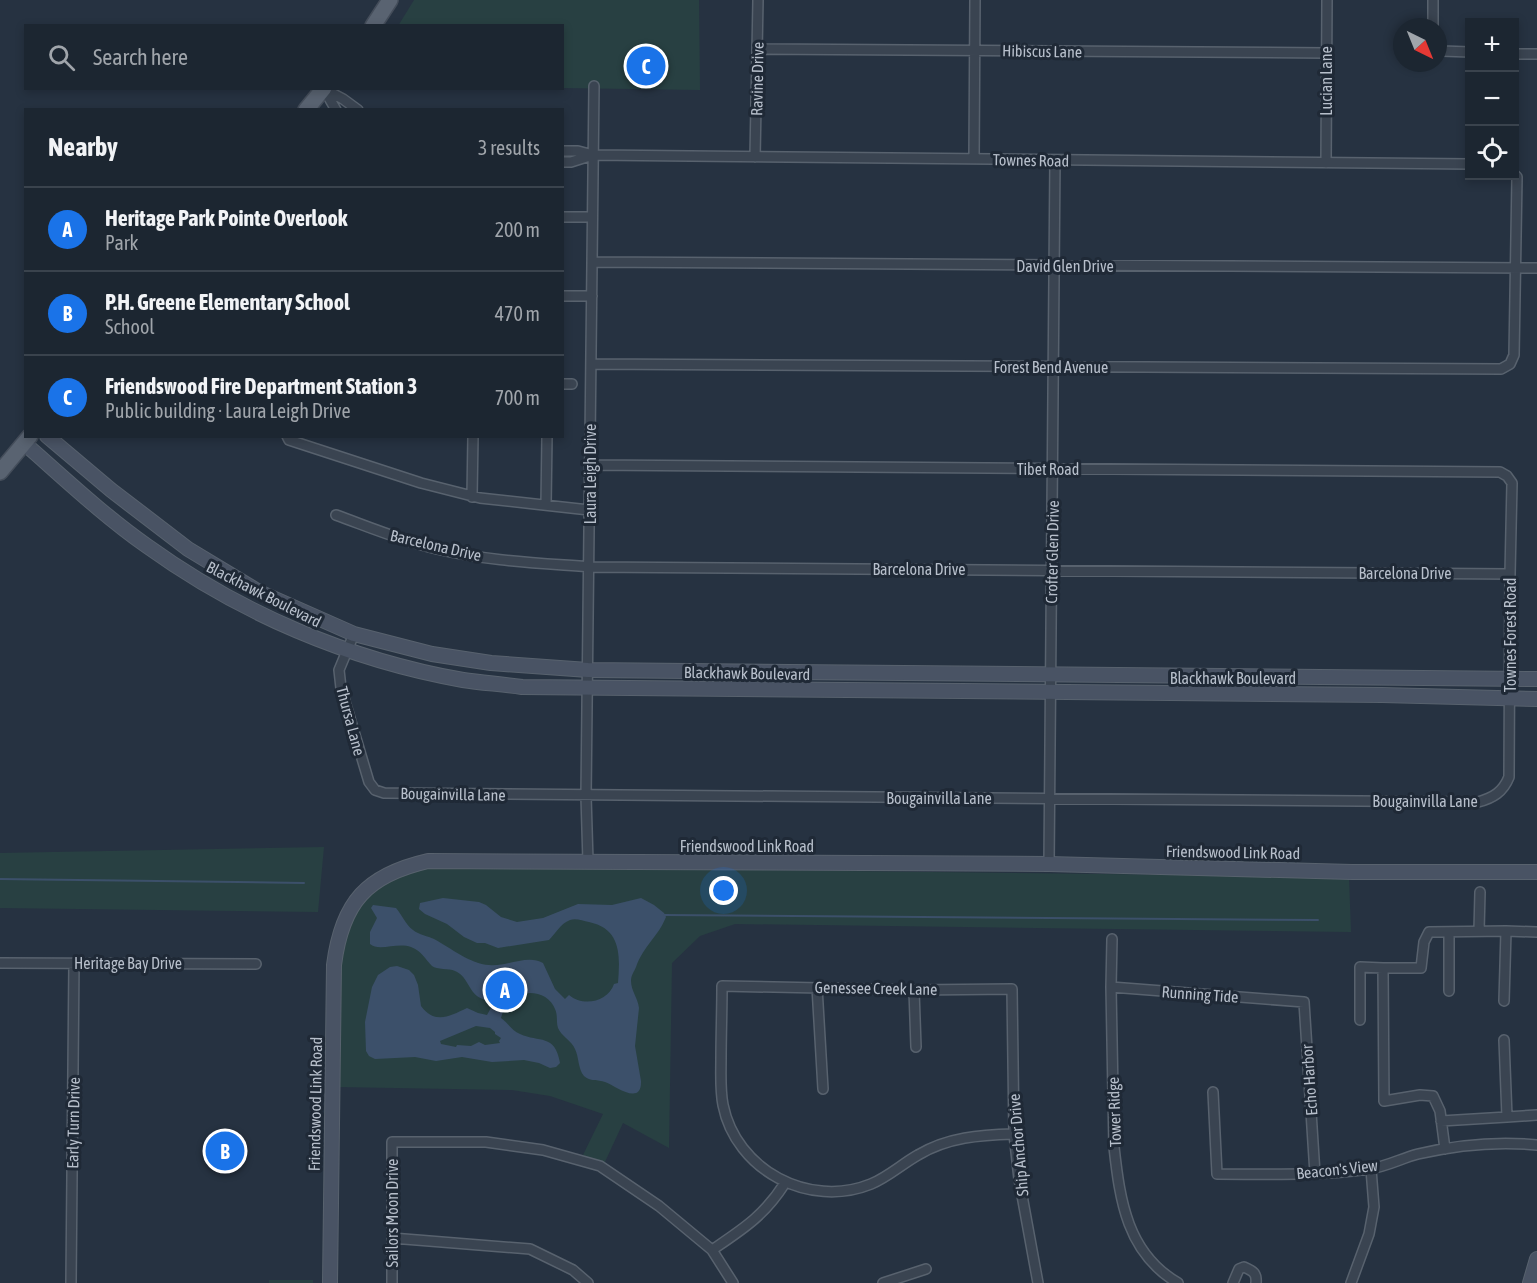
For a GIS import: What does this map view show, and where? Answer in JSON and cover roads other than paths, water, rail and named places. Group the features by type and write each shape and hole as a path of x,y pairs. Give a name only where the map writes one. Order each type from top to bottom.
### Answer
{"main road":[{"path":"374,24 390,0"},
{"path":"308,108 323,90"},
{"name":"Blackhawk Boulevard","path":"49,438 169,536 230,575 259,591 354,633 432,654 491,663 588,670 1537,679"},
{"path":"0,472 27,440"},
{"name":"Blackhawk Boulevard","path":"27,440 96,506 145,545 186,573 269,618 310,637 403,667 463,680 522,687 1382,695 1537,699"},
{"path":"96,506 111,490"},
{"path":"221,592 230,575"},
{"path":"801,671 801,690"},
{"path":"908,672 908,692"},
{"path":"1170,674 1170,694"},
{"path":"1277,695 1278,676"},
{"path":"1382,695 1384,677"},
{"name":"Friendswood Link Road","path":"330,1283 333,965 339,934 359,895 392,871 428,861 1049,864 1352,872 1537,872"},
{"path":"1530,1283 1537,1259"}],"street":[{"name":"Ravine Drive","path":"755,157 758,0"},
{"path":"974,159 975,0"},
{"name":"Lucian Lane","path":"1326,163 1327,0"},
{"path":"1433,0 1433,18"},
{"name":"Hibiscus Lane","path":"758,49 1326,53"},
{"path":"1447,51 1465,52"},
{"path":"1519,54 1537,54"},
{"name":"Laura Leigh Drive","path":"588,862 586,796 594,86"},
{"path":"325,90 335,108"},
{"path":"326,90 355,108"},
{"name":"Townes Road","path":"564,151 578,151 593,155 1465,164"},
{"name":"Townes Road","path":"564,162 593,155"},
{"name":"Crofter Glen Drive","path":"1049,864 1055,160"},
{"path":"1516,180 1516,268"},
{"path":"564,217 592,217"},
{"name":"David Glen Drive","path":"592,262 1537,268"},
{"name":"Forest Bend Avenue","path":"591,364 1501,369 1510,364 1514,356 1516,268"},
{"path":"564,296 592,296"},
{"path":"288,438 421,483 472,496 589,510"},
{"path":"472,496 473,438"},
{"path":"546,506 547,438"},
{"name":"Tibet Road","path":"589,465 1500,472 1507,476"},
{"name":"Townes Forest Road","path":"1500,792 1509,777 1511,698 1512,483 1507,476"},
{"name":"Barcelona Drive","path":"336,514 394,537 438,549 510,561 590,567 1510,574"},
{"name":"Thursa Lane","path":"354,633 339,670 341,688 366,774 375,790"},
{"name":"Bougainvilla Lane","path":"375,790 384,793 586,796 1478,802 1490,799 1500,792"},
{"path":"1479,932 1480,892"},
{"path":"1504,1001 1506,931"},
{"path":"1360,1020 1360,967 1421,968 1424,942 1429,932 1537,932"},
{"path":"1449,932 1449,991"},
{"name":"Tower Ridge","path":"1112,939 1111,987 1116,1170 1134,1238 1145,1257 1162,1274 1178,1283"},
{"name":"Heritage Bay Drive","path":"0,963 256,964"},
{"name":"Early Turn Drive","path":"71,1283 74,963"},
{"path":"1383,968 1384,1101 1420,1095 1433,1096 1440,1111 1445,1149"},
{"name":"Genessee Creek Lane","path":"785,1183 750,1156 728,1124 721,1086 722,986 914,990 1011,989 1011,1007"},
{"path":"817,987 823,1089"},
{"name":"Running Tide","path":"1111,987 1288,1001"},
{"path":"914,990 916,1047"},
{"name":"Echo Harbor","path":"1288,1001 1304,1002 1315,1174"},
{"name":"Ship Anchor Drive","path":"1011,1007 1014,1134 1019,1179 1038,1283"},
{"path":"1504,1040 1507,1117"},
{"name":"Beacon's View","path":"1213,1092 1217,1174 1315,1174 1371,1169 1445,1149 1499,1142 1537,1145"},
{"path":"1441,1121 1537,1115"},
{"path":"734,1283 712,1250 760,1216 785,1183 808,1189 847,1190 871,1184 920,1154 958,1138 1014,1134"},
{"name":"Sailors Moon Drive","path":"392,1283 393,1142 486,1142 543,1150 600,1166 659,1206 712,1250"},
{"path":"1351,1283 1369,1233 1374,1208 1371,1169"},
{"path":"392,1238 530,1249 573,1270 588,1283"},
{"path":"1233,1283 1239,1269 1244,1267 1253,1271 1257,1277 1256,1283"},
{"path":"883,1283 926,1269"},
{"path":"1156,1283 1162,1274"}],"water":[{"path":"443,898 479,902 501,917 517,922 543,918 578,904 612,905 641,898 664,913 666,917 663,924 643,953 631,979 639,1008 635,1046 641,1081 637,1093 632,1094 584,1076 574,1046 558,1028 552,1004 544,996 533,993 522,994 514,998 506,1006 501,1018 517,1033 550,1043 558,1054 560,1063 556,1067 550,1068 524,1060 492,1062 462,1057 436,1061 415,1057 375,1059 369,1056 366,1051 365,1022 372,987 378,975 390,967 397,966 409,970 414,975 421,1006 426,1012 437,1017 455,1014 467,1008 487,1015 493,1004 477,996 459,973 432,966 421,953 411,947 378,947 370,944 370,932 377,918 371,908 373,905 396,908 415,932 434,939 475,962 496,965 530,960 543,963 555,989 565,999 569,995 588,1002 601,999 614,984 618,983 617,945 608,931 600,926 572,919 563,924 549,940 498,948 464,937 447,924 425,914 419,909 420,903","holes":["476,1026 490,1028 501,1038 500,1043 485,1045 479,1042 471,1046 457,1045 456,1047 441,1044 440,1041"]}],"waterway":[{"path":"0,879 304,883"},
{"path":"664,915 1318,920"}],"place":[{"name":"Friendswood Fire Department Station 3","path":"646,66"},
{"name":"Heritage Park Pointe Overlook","path":"505,990"},
{"name":"P.H. Greene Elementary School","path":"225,1151"}]}
